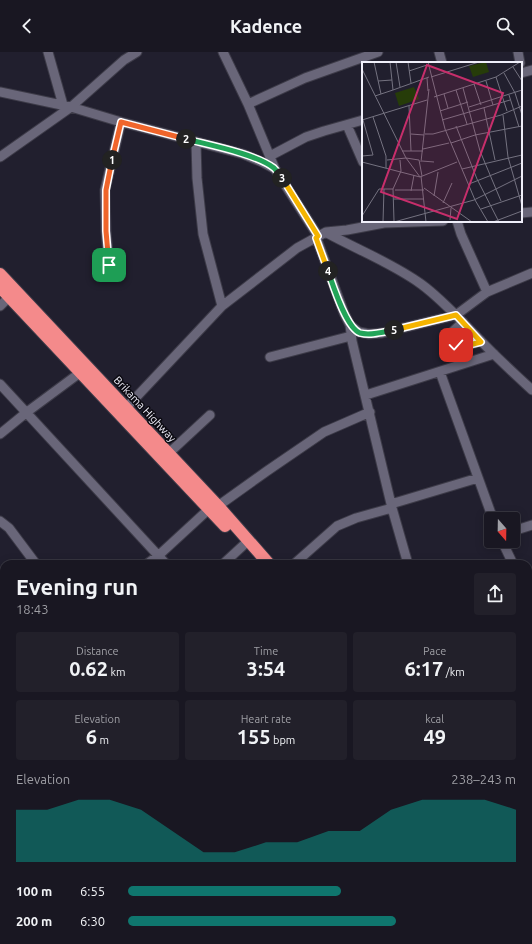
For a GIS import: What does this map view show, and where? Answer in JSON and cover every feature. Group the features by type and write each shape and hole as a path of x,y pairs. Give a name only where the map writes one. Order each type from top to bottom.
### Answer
{"highway":[{"name":"Brikama Highway","path":"0,274 169,453 245,543 264,560"},
{"name":"Brikama Highway","path":"0,286 81,372 214,508"},
{"name":"Brikama Highway","path":"245,543 256,560"}],"street":[{"path":"48,52 67,106"},
{"path":"0,157 124,60 137,52"},
{"path":"223,52 248,104 275,168 317,237 341,306 350,325 351,336 392,506 407,560"},
{"path":"248,104 359,55 378,52"},
{"path":"438,52 442,62"},
{"path":"518,52 520,62"},
{"path":"522,71 532,70"},
{"path":"0,92 67,106 121,122 243,154 275,168"},
{"path":"270,156 306,137 362,120"},
{"path":"109,265 106,231 106,190 121,122"},
{"path":"347,125 362,160"},
{"path":"196,142 197,178 203,234 222,306"},
{"path":"522,213 532,212"},
{"path":"126,408 222,306 297,248 326,232 347,230 364,224 414,222"},
{"path":"457,222 461,234 487,292"},
{"path":"326,232 354,248 399,269 422,285 456,315 481,342 532,390"},
{"path":"350,325 359,332 369,334 382,333 456,315 487,292 532,273"},
{"path":"0,306 9,296"},
{"path":"443,318 453,338 461,347 481,342"},
{"path":"453,338 463,322"},
{"path":"270,357 351,336"},
{"path":"366,395 494,354"},
{"path":"0,434 81,372"},
{"path":"440,372 490,512"},
{"path":"0,384 163,560"},
{"path":"152,560 214,508 324,432 370,412"},
{"path":"169,453 210,415"},
{"path":"299,560 337,526 356,518 478,478"},
{"path":"0,521 9,528 33,560"},
{"path":"520,529 532,525"},
{"path":"226,560 245,543"},
{"path":"505,548 511,560"}],"route":[{"path":"109,265 106,231 106,190 121,122 243,154 275,168 318,236 316,238 328,273 350,325 359,332 369,334 382,333 456,315 481,342 461,347 456,345"}]}
